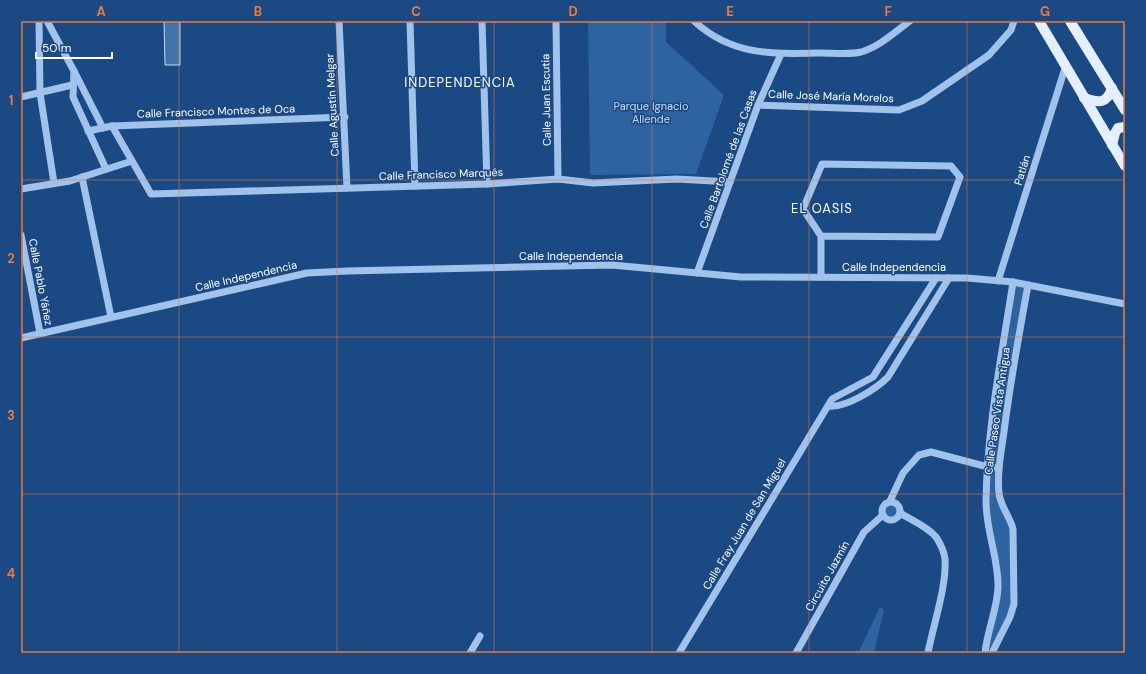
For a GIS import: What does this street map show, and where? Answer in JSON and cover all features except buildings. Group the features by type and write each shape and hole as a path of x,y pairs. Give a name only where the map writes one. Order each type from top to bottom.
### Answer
{"main road":[{"path":"1039,21 1125,166"},
{"path":"1070,21 1125,110"},
{"path":"1084,98 1098,103 1103,102 1107,99 1112,88"},
{"path":"1112,145 1118,128 1125,127"}],"street":[{"path":"39,21 40,93 54,183"},
{"path":"47,21 74,70 103,128"},
{"name":"Calle Agustín Melgar","path":"339,21 345,117 347,188"},
{"path":"410,21 415,186"},
{"path":"482,21 487,184"},
{"name":"Calle Juan Escutia","path":"556,21 558,179"},
{"path":"694,21 704,30 723,41 756,52 781,54 860,52 874,47 910,21"},
{"name":"Calle José María Morelos","path":"758,105 899,110 922,101 989,55 1011,30 1014,21"},
{"name":"Calle Bartolomé de las Casas","path":"698,273 758,105 781,54"},
{"name":"Patlán","path":"998,281 1066,65"},
{"path":"74,70 72,86 73,97 106,169"},
{"path":"21,97 72,86"},
{"name":"Calle Francisco Montes de Oca","path":"88,131 112,126 345,117"},
{"path":"21,189 82,177 132,161 112,126"},
{"name":"Calle Francisco Marqués","path":"132,161 151,194 487,184 558,179 593,183 677,179 730,182"},
{"path":"821,236 938,237 960,178 951,166 822,164 803,209 821,236 821,277"},
{"path":"82,177 111,317"},
{"name":"Calle Pablo Yáñez","path":"21,235 40,333"},
{"name":"Calle Independencia","path":"21,338 307,273 347,270 612,265 741,277 949,278 1013,282 1125,304"},
{"path":"880,385 873,378 936,278"},
{"path":"829,406 836,407 867,393 880,385 888,377 949,278"},
{"name":"Calle Paseo Vista Antigua","path":"985,653 986,640 996,604 998,588 997,570 987,523 988,467 1013,282"},
{"name":"Calle Paseo Vista Antigua","path":"992,653 1010,617 1014,604 1015,589 1012,549 1013,529 1011,519 1002,507 999,493 999,468 1008,403 1028,285"},
{"name":"Calle Fray Juan de San Miguel","path":"679,653 832,399 873,378"},
{"path":"996,400 1008,403"},
{"path":"890,501 897,503 900,509 900,513 897,518 892,520 887,519 883,515 883,506 890,501 903,473 919,455 931,452 988,467 999,468"},
{"path":"900,513 926,528 935,536 942,548 945,560 943,582 928,653"},
{"name":"Circuito Jazmín","path":"796,653 864,532 883,515"},
{"path":"470,653 480,636"}],"green space":[{"name":"Parque Ignacio Allende","path":"588,21 666,21 666,42 724,95 696,174 590,175"},
{"path":"1013,282 1028,285 1008,403 996,400"},
{"path":"995,410 1006,413 999,493 1011,519 1014,604 992,653 985,653 998,588 987,523"},
{"path":"891,502 897,505 900,511 897,517 891,520 885,517 882,511 885,505"},
{"path":"880,607 884,610 874,653 858,653"}],"district":[{"name":"INDEPENDENCIA","path":"460,82"},
{"name":"EL OASIS","path":"822,208"}]}
